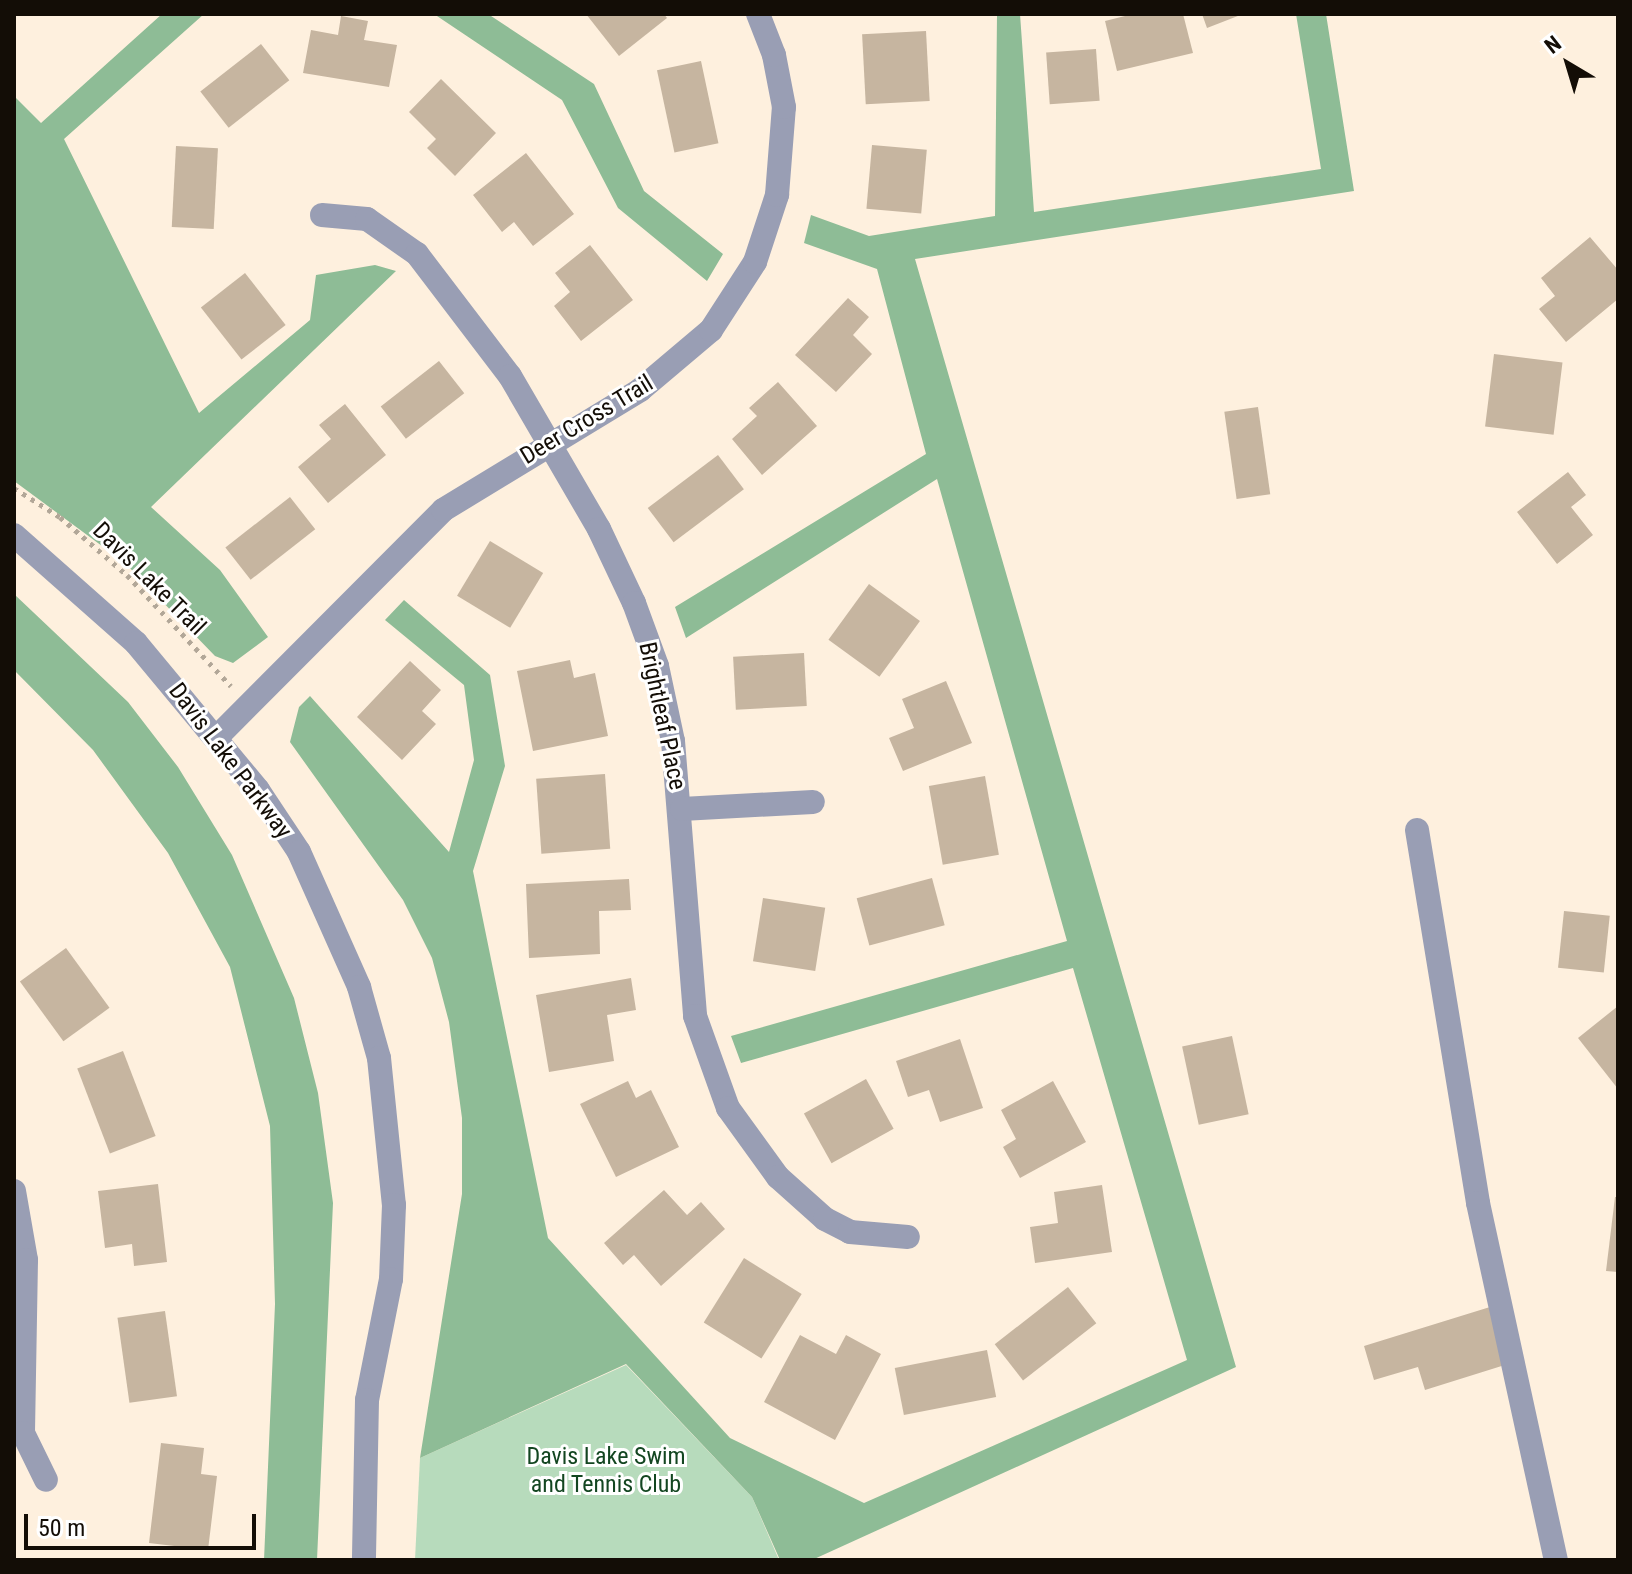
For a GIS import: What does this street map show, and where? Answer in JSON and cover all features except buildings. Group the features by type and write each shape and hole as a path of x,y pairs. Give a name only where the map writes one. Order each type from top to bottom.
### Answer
{"street":[{"name":"Deer Cross Trail","path":"216,738 443,510 640,390 691,352 738,293 755,262 777,195 784,142 774,55 760,14"},
{"name":"Brightleaf Place","path":"322,215 367,219 417,254 510,376 634,603 657,666 682,809 695,1016 728,1108 778,1177 825,1219 850,1232 908,1237"},
{"name":"Davis Lake Parkway","path":"14,535 103,610 216,738 267,802 326,905 359,987 379,1058 394,1205 391,1279 367,1400 364,1560"},
{"path":"682,809 813,802"},
{"path":"1417,830 1478,1203 1556,1560"},
{"path":"14,1191 26,1260 23,1433 46,1480"}],"path":[{"name":"Davis Lake Trail","path":"14,488 60,517 127,575 248,705"}],"green space":[{"path":"162,14 204,14 64,139 199,413 310,320 316,275 375,265 396,271 151,507 220,570 268,637 233,663 215,656 125,563 14,481 14,96 41,123"},
{"path":"434,14 488,14 594,84 644,191 723,254 707,281 618,208 562,100"},
{"path":"997,14 1020,14 1034,212 1321,169 1296,14 1326,14 1354,191 915,259 1236,1367 812,1560 780,1560 752,1497 626,1364 420,1458 462,1194 462,1118 449,1022 432,958 403,900 290,742 299,707 310,696 449,852 474,760 464,685 385,620 404,600 490,675 505,766 473,871 548,1238 730,1438 864,1503 1187,1360 1073,968 741,1063 731,1036 1067,941 937,479 686,638 675,607 926,454 877,269 804,243 811,215 869,236 995,216"},
{"path":"14,594 128,702 178,767 232,855 294,998 318,1093 333,1203 317,1560 264,1560 275,1304 270,1126 230,967 168,853 93,750 14,670"},
{"name":"Davis Lake Swim and Tennis Club","path":"626,1365 752,1497 779,1560 415,1560 420,1458"}]}
